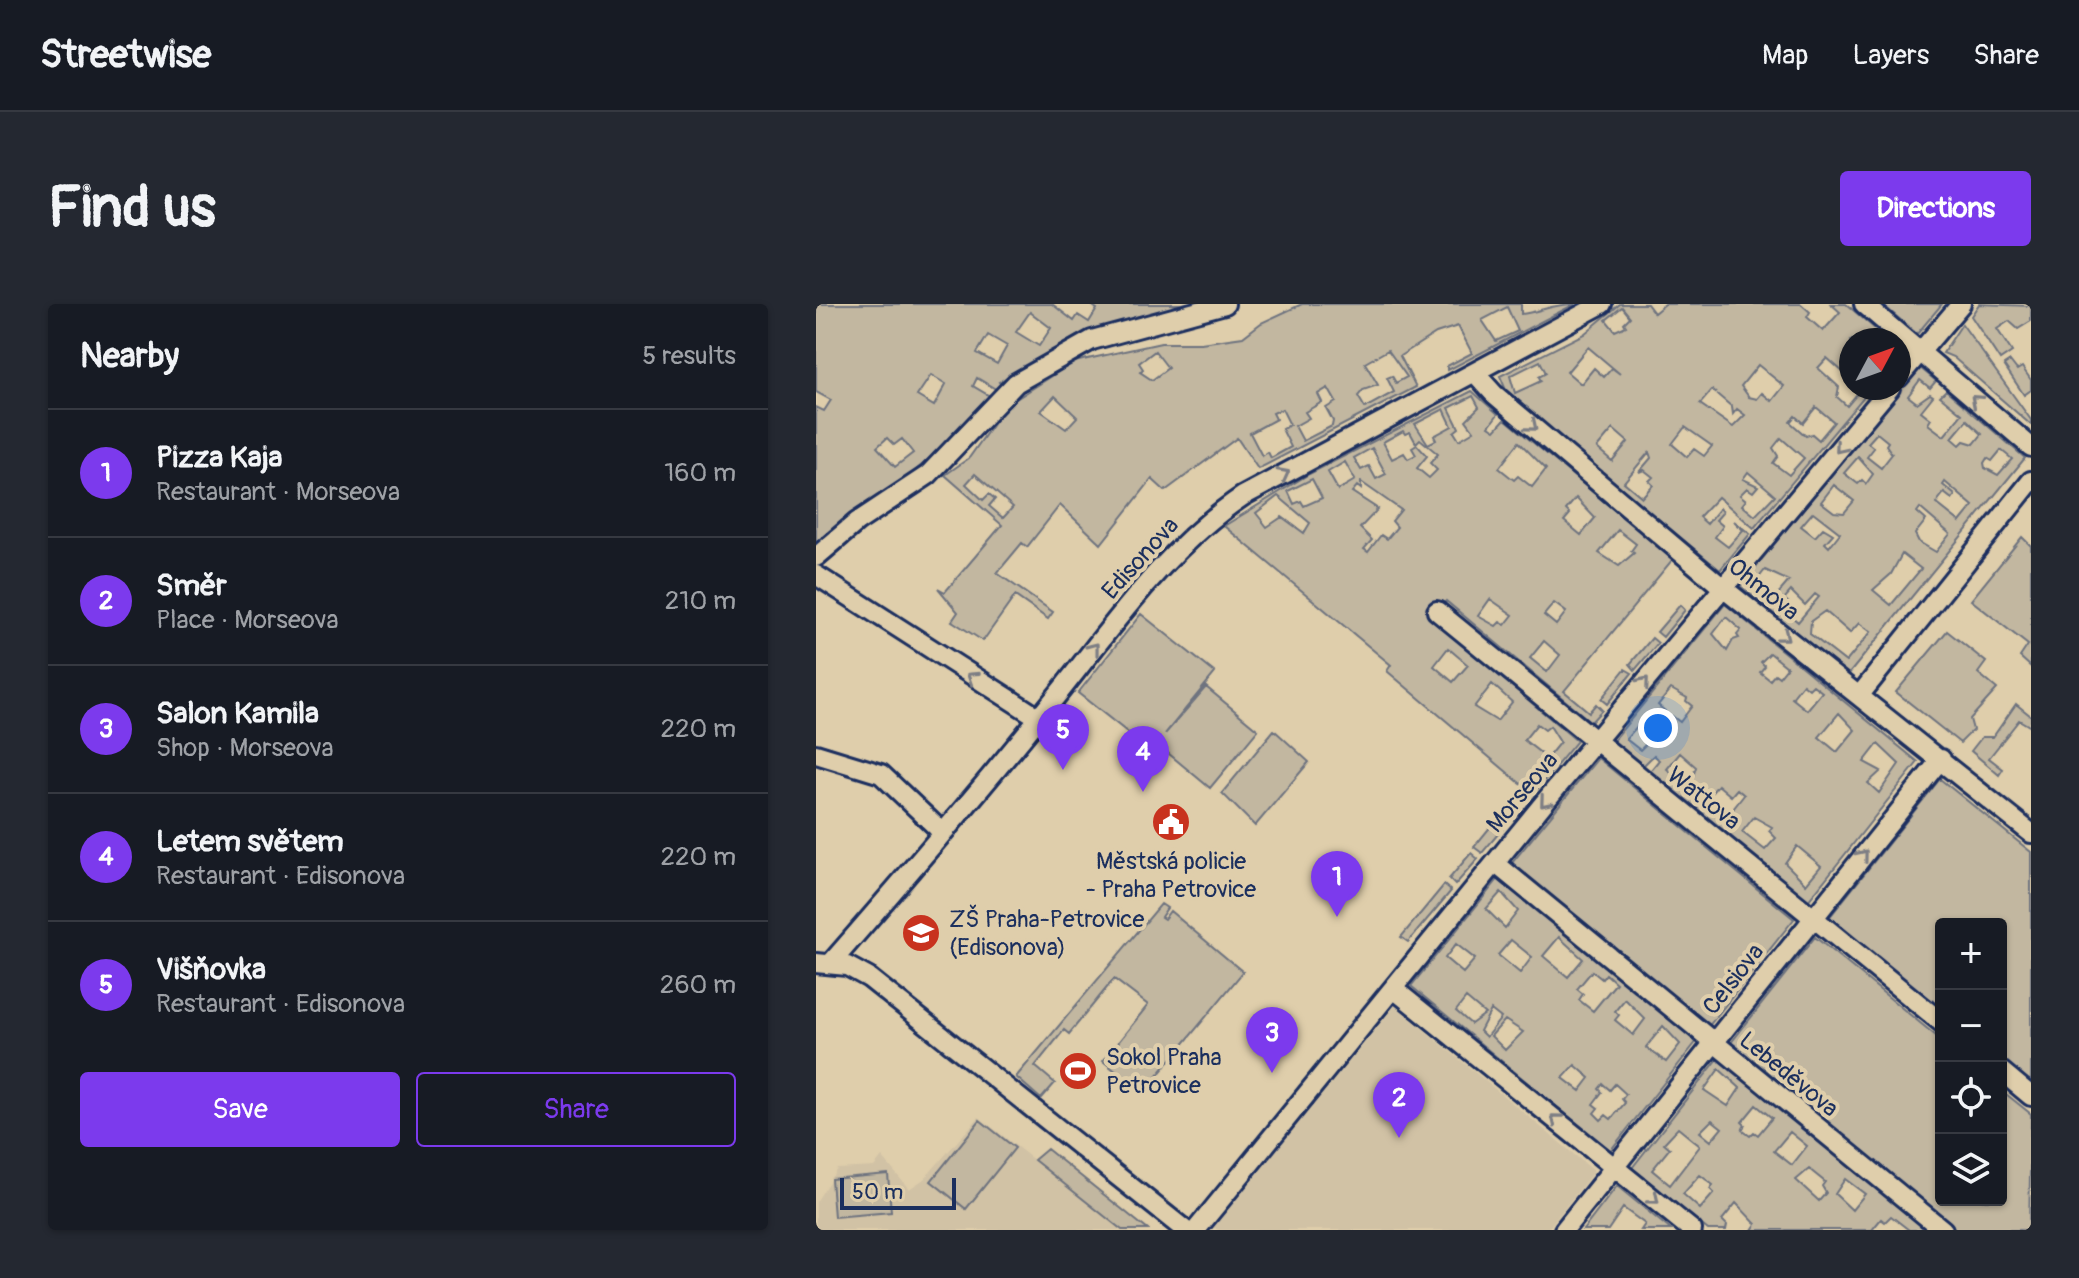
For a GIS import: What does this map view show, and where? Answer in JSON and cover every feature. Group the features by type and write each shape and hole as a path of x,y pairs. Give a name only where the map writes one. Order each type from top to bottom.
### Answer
{"street":[{"path":"816,557 857,522 928,475 1016,383 1092,340 1225,304"},
{"name":"Edisonova","path":"823,963 943,833 1125,608 1206,520 1243,496 1602,304"},
{"path":"1864,304 2031,447"},
{"path":"1911,363 1961,304"},
{"name":"Ohmova","path":"1475,373 1494,394 1723,588 2031,833"},
{"name":"Morseova","path":"1196,1230 1395,990 1594,742 1880,400"},
{"path":"1859,696 2031,481"},
{"path":"816,575 1042,714"},
{"name":"Wattova","path":"1437,611 1935,1017"},
{"path":"816,754 881,774 943,833"},
{"name":"Celsiova","path":"1564,1230 1941,759"},
{"name":"Lebeděvova","path":"1495,863 1943,1230"},
{"path":"823,963 847,966 869,978 1185,1230"},
{"path":"1395,990 1692,1230"},
{"path":"2007,1076 2031,1096"}],"shaded area":[{"path":"816,304 1052,304 1074,321 1078,315 1089,322 1097,309 1090,304 1184,304 1077,336 999,382 1003,386 999,391 977,378 973,386 993,398 908,477 816,549 816,407 824,411 831,400 816,392","holes":["1030,312 1051,328 1039,346 1016,332","988,335 1007,346 997,364 977,353","931,375 946,384 934,406 917,396","887,438 894,445 902,439 913,453 895,467 877,447"]},
{"path":"1302,304 1521,304 1521,314 1575,304 1448,370 1447,366 1472,353 1458,326 1436,333 1400,356 1416,387 1258,469 1237,438 1165,491 1152,479 1101,544 1060,505 1027,547 1022,543 997,573 1053,612 1048,619 1015,596 983,641 952,621 958,612 938,588 945,592 1002,525 945,475 969,458 1013,401 1074,362 1161,343 1201,343 1243,337 1261,323","holes":["1507,307 1518,331 1496,341 1482,320","1388,350 1407,377 1396,383 1392,376 1387,378 1394,392 1365,408 1358,396 1363,390 1378,385 1365,363","1155,351 1168,368 1152,380 1140,372 1143,369 1139,363","1328,388 1336,402 1326,408 1333,421 1332,426 1303,441 1295,426 1309,418 1305,412 1322,402 1318,394","1055,396 1077,417 1066,429 1041,411","1282,409 1290,425 1282,429 1291,447 1271,458 1268,452 1262,456 1250,433 1276,419 1273,413","975,474 1013,507 1003,518 989,506 995,499 989,494 983,500 966,484"]},
{"path":"1620,304 1647,304 1654,313 1665,304 1801,304 1810,312 1807,317 1823,331 1840,312 1831,304 1846,304 1874,328 1839,328 1839,368 1827,358 1818,368 1839,387 1837,397 1847,406 1852,400 1861,400 1754,528 1718,497 1699,517 1707,524 1720,508 1723,512 1716,520 1723,526 1715,537 1728,547 1743,530 1734,521 1750,534 1720,570 1508,395 1500,376 1584,334","holes":["1622,307 1630,317 1624,323 1626,326 1615,331 1606,320","1588,347 1620,374 1612,368 1604,377 1594,368 1581,384 1567,372","1540,361 1546,373 1539,377 1541,381 1515,393 1510,376","1758,365 1784,386 1772,401 1762,393 1757,399 1749,397 1741,386","1712,390 1732,407 1733,414 1737,409 1745,415 1733,427 1700,404","1816,407 1834,422 1819,440 1812,434 1806,436 1790,422 1795,416 1803,423","1685,427 1712,446 1704,456 1694,449 1687,457 1672,444","1613,429 1628,442 1612,461 1597,448","1781,438 1804,458 1789,475 1773,463 1778,456 1773,448","1649,452 1651,458 1639,472 1644,470 1653,477 1649,481 1653,485 1642,497 1624,482","1748,472 1775,495 1755,516 1742,505 1746,500 1740,495 1747,488 1753,492 1758,486 1743,479"]},
{"path":"1882,304 1942,304 1917,334"},
{"path":"1979,304 2031,306 2031,321 2018,329 2009,321 1997,329 2012,352 2000,360 1971,316"},
{"path":"1962,324 2031,420 2031,425 1953,357 1943,353"},
{"path":"2010,361 2017,370 2022,367 2031,380 2031,390 2024,395 2004,365"},
{"path":"1919,367 1936,381 1930,388 1920,380 1911,392 1911,377"},
{"path":"1946,390 2025,458 1848,675 1740,586 1892,400 1911,398 1917,403 1930,394 1933,396 1921,411 1931,419 1928,424 1944,436 1962,414 1940,396","holes":["1967,420 1982,434 1974,444 1964,441 1960,445 1952,438","1877,433 1888,442 1886,445 1892,454 1881,468 1867,457 1874,448 1868,443","2001,450 2012,459 1998,475 1985,468 1987,458 1992,461","1858,457 1873,474 1866,484 1862,480 1858,484 1844,473","1945,482 1973,506 1960,522 1936,503 1944,493 1952,499 1955,495 1943,485","1834,485 1854,501 1844,513 1834,512 1821,502","1920,508 1950,534 1936,552 1919,542 1915,534 1926,520 1917,512","1813,512 1840,533 1829,547 1825,543 1833,534 1823,528 1815,537 1801,526","1902,554 1921,569 1891,605 1873,590 1891,574","1765,570 1789,581 1772,601 1753,585","1791,591 1805,605 1815,594 1819,597 1798,622 1784,610 1789,603 1784,599","1825,611 1850,633 1859,623 1871,632 1846,662 1810,634 1811,621"]},
{"path":"1472,391 1498,414 1489,426 1495,430 1505,419 1673,559 1564,691 1589,712 1596,704 1602,710 1591,722 1446,601 1431,618 1577,741 1533,794 1387,671 1391,665 1224,526 1309,474","holes":["1473,396 1479,407 1466,420 1474,431 1459,440 1454,432 1459,428 1449,408","1444,409 1452,426 1434,436 1436,440 1428,444 1415,424","1403,431 1405,434 1410,432 1416,443 1420,439 1438,454 1430,463 1437,470 1429,478 1417,468 1427,456 1417,445 1412,448 1416,455 1408,459 1404,453 1392,459 1383,442","1519,442 1546,469 1532,487 1518,476 1514,480 1499,468","1372,448 1386,474 1376,479 1369,466 1361,470 1354,458","1345,462 1355,480 1338,490 1328,472","1312,479 1322,498 1304,506 1301,501 1294,504 1288,491","1361,482 1401,510 1392,521 1397,527 1387,539 1381,535 1368,552 1364,549 1372,540 1360,528 1378,509 1352,492 1357,486 1361,489","1278,496 1310,523 1304,533 1282,517 1267,527 1256,513","1576,498 1595,518 1581,535 1564,521 1570,514 1566,510","1618,530 1636,544 1631,551 1634,553 1619,566 1599,553","1490,599 1513,615 1505,625 1500,622 1496,626 1478,616","1554,603 1566,612 1556,625 1544,615","1544,641 1560,655 1547,672 1530,658","1448,648 1468,665 1453,682 1434,666","1492,684 1512,702 1497,721 1474,707","1537,724 1545,730 1550,726 1560,742 1547,758 1524,740"]},
{"path":"2022,537 2031,546 2031,667 2020,657 2028,645 1971,600"},
{"path":"1725,604 1918,762 1808,901 1650,771 1659,760 1654,755 1643,766 1613,741","holes":["1726,617 1741,630 1737,635 1739,638 1733,640 1727,651 1713,634","1770,653 1787,667 1779,677 1775,674 1770,680 1760,672 1765,666 1761,662","1803,684 1809,689 1813,685 1822,692 1807,710 1792,698","1671,689 1687,698 1686,701 1692,706 1680,722 1672,716 1666,720 1661,715 1665,711 1658,705","1839,713 1855,730 1837,752 1819,737","1640,723 1657,737 1651,745 1647,743 1640,750 1626,739","1878,744 1899,764 1879,793 1868,783 1881,771 1864,762","1680,753 1696,767 1692,779 1688,777 1683,783 1667,769","1718,785 1731,796 1737,789 1744,795 1726,818 1702,804","1754,817 1772,827 1769,831 1776,838 1765,850 1742,832","1797,846 1821,866 1806,884 1785,863"]},
{"path":"1680,605 1685,610 1663,637 1657,632"},
{"path":"1141,614 1215,673 1165,734 1206,687 1258,730 1210,788 1157,744 1151,751 1078,693"},
{"path":"1947,631 1986,662 1978,673 1997,689 1970,719 1973,730 1960,743 1896,692"},
{"path":"1652,638 1658,643 1635,670 1630,664"},
{"path":"1625,669 1632,673 1607,704 1601,699"},
{"path":"2016,704 2031,716 2031,727 2019,720 1989,758 2003,769 1999,775 1971,751 1982,737 1993,737"},
{"path":"1274,730 1309,762 1255,826 1222,793"},
{"path":"1598,758 1794,919 1708,1027 1511,864"},
{"path":"1940,779 2031,852 2031,1084 2007,1064 2007,918 1935,918 1935,1005 1829,918"},
{"path":"1496,820 1504,827 1482,853 1474,847"},
{"path":"1471,853 1478,859 1455,885 1449,879"},
{"path":"1499,878 1697,1041 1610,1151 1411,986","holes":["1501,892 1518,911 1505,928 1486,909","1559,937 1583,959 1568,977 1543,956","1511,940 1532,957 1520,973 1498,955","1456,944 1475,959 1463,973 1445,958","1592,971 1602,979 1606,974 1616,983 1593,1011 1579,1000 1583,994 1577,989","1466,998 1485,1014 1471,1024 1456,1011","1625,999 1645,1019 1633,1035 1615,1020 1619,1015 1615,1011","1491,1010 1501,1018 1486,1037 1480,1031","1505,1020 1523,1032 1505,1050 1491,1036","1663,1026 1680,1044 1666,1062 1646,1047","1575,1065 1590,1078 1580,1091 1563,1078","1603,1084 1610,1090 1615,1084 1626,1094 1622,1099 1625,1103 1611,1119 1606,1115 1601,1120 1594,1113 1598,1108 1593,1104 1602,1092 1599,1089"]},
{"path":"1444,885 1451,891 1408,942 1401,937"},
{"path":"1161,904 1167,908 1161,917 1164,919 1170,911 1243,972 1143,1093 1103,1061 1148,1005 1114,979 1069,1034 1064,1030 1035,1066 1055,1083 1041,1099 1016,1077"},
{"path":"1815,937 1935,1035 1935,1206 2007,1206 2007,1095 2031,1114 2029,1230 1956,1230 1730,1044"},
{"path":"1395,1006 1594,1171 1547,1230 1218,1230 1213,1227"},
{"path":"1718,1059 1927,1230 1909,1230 1891,1216 1885,1222 1881,1219 1872,1230 1752,1230 1756,1224 1736,1203 1722,1220 1727,1225 1726,1230 1708,1230 1632,1168","holes":["1719,1069 1740,1088 1728,1106 1704,1090","1756,1105 1772,1118 1758,1135 1754,1132 1750,1136 1742,1130 1745,1125 1742,1122","1712,1120 1722,1128 1711,1141 1700,1132","1678,1128 1700,1146 1670,1185 1652,1170 1670,1148 1664,1143","1790,1132 1807,1146 1792,1165 1774,1151","1809,1169 1825,1182 1822,1186 1826,1193 1819,1201 1796,1180","1700,1175 1713,1185 1710,1189 1714,1193 1700,1209 1683,1194","1845,1179 1865,1194 1852,1210 1835,1194"]},
{"path":"979,1117 1123,1230 816,1230 816,1202 837,1169 874,1167 882,1157 909,1189 924,1179"},
{"path":"980,1120 1015,1148 966,1209 931,1181"},
{"path":"1047,1149 1148,1230 1122,1230 1034,1160"},
{"path":"888,1174 891,1212 834,1217 831,1179"},
{"path":"1617,1186 1671,1230 1641,1230 1645,1224 1623,1208 1608,1230 1583,1230"}],"place":[{"name":"Višňovka","path":"1063,770"},
{"name":"Letem světem","path":"1143,792"},
{"name":"Městská policie - Praha Petrovice","path":"1171,822"},
{"name":"Pizza Kaja","path":"1337,917"},
{"name":"ZŠ Praha-Petrovice (Edisonova)","path":"921,933"},
{"name":"Sokol Praha Petrovice","path":"1078,1071"},
{"name":"Salon Kamila","path":"1272,1073"},
{"name":"Směr","path":"1399,1138"}]}
